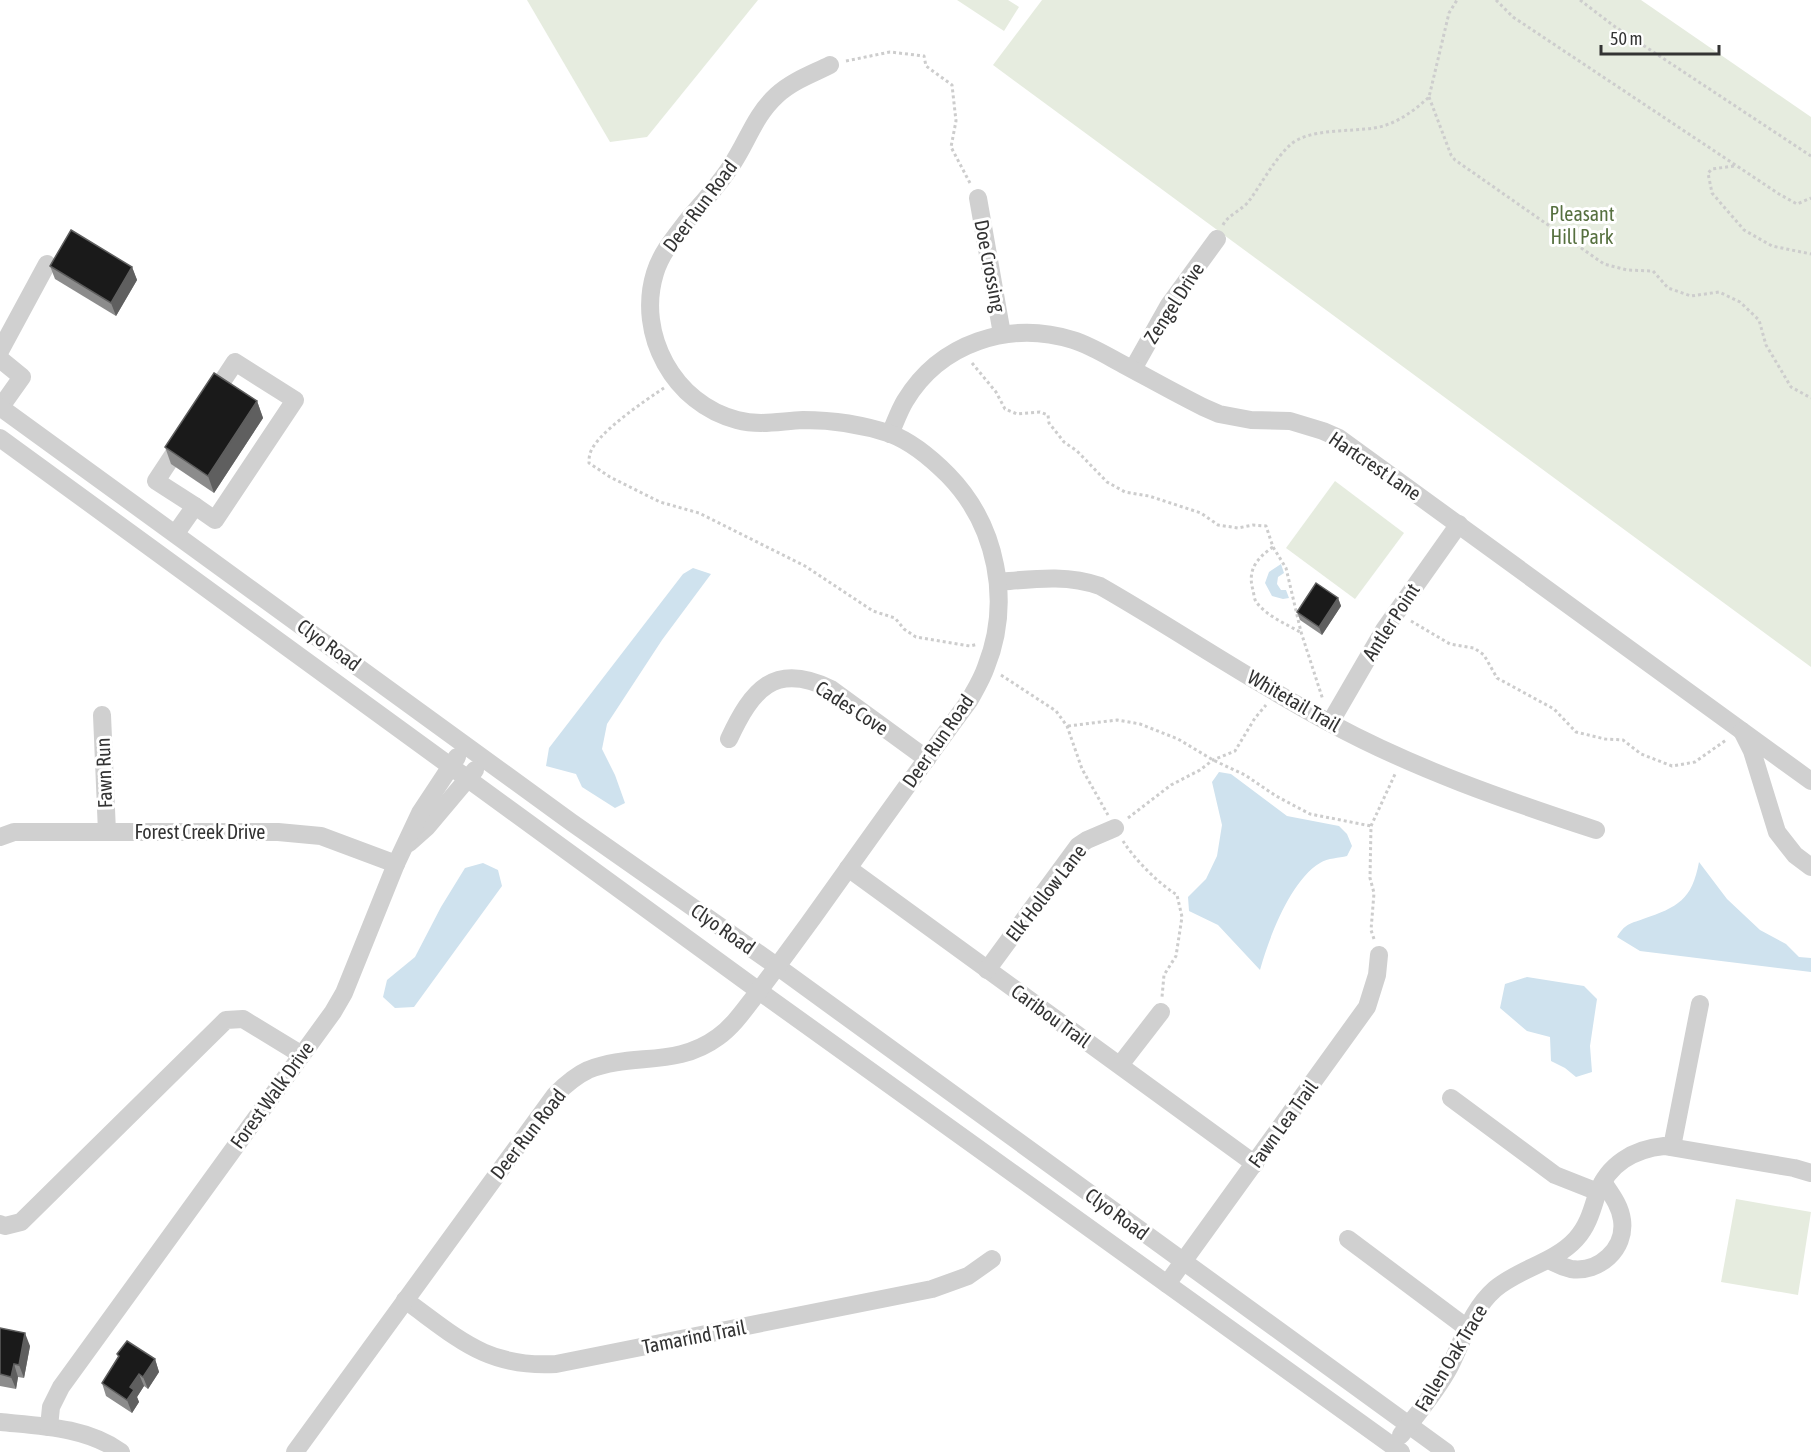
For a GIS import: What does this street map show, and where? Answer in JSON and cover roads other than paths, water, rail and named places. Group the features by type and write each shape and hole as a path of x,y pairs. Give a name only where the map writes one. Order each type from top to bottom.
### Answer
{"street":[{"name":"Deer Run Road","path":"295,1452 546,1105 573,1079 586,1071 627,1061 674,1057 700,1048 722,1034 737,1019 778,967 969,701 987,666 998,614 998,582 993,556 979,516 958,486 934,462 890,434 858,424 833,420 756,423 736,420 703,405 691,396 677,381 655,343 650,305 652,286 663,253 730,168 753,123 764,108 790,85 830,65"},
{"name":"Doe Crossing","path":"978,198 1002,334"},
{"name":"Zengel Drive","path":"1133,369 1169,305 1217,239"},
{"path":"0,351 47,264"},
{"name":"Hartcrest Lane","path":"890,434 905,401 920,381 940,363 962,348 1002,334 1016,332 1074,340 1219,414 1251,420 1290,421 1323,430 1339,438 1459,524 1811,781"},
{"path":"0,359 22,377 0,407"},
{"path":"235,362 295,400 215,520 195,506 156,481 235,362"},
{"name":"Clyo Road","path":"0,407 571,822 778,967 1446,1452"},
{"name":"Clyo Road","path":"0,438 759,991 1397,1449"},
{"path":"176,533 195,506"},
{"name":"Antler Point","path":"1330,723 1384,630 1459,524"},
{"name":"Whitetail Trail","path":"998,582 1059,578 1086,581 1100,586 1276,693 1330,723 1406,760 1507,801 1596,830"},
{"name":"Cades Cove","path":"729,739 743,710 753,696 775,681 801,678 831,688 927,759"},
{"name":"Fawn Run","path":"102,715 107,832"},
{"name":"Hartcrest Lane","path":"1742,731 1752,751 1777,832 1795,855 1811,867"},
{"name":"Forest Walk Drive","path":"49,1427 51,1407 61,1387 333,1012 344,993 396,864 420,813 466,745"},
{"path":"405,846 427,827 484,758"},
{"name":"Elk Hollow Lane","path":"987,970 1078,846 1115,828"},
{"name":"Forest Creek Drive","path":"0,837 14,832 278,832 321,836 396,864"},
{"name":"Caribou Trail","path":"848,868 1254,1164"},
{"name":"Fawn Lea Trail","path":"1167,1284 1367,1007 1376,984 1379,955"},
{"path":"1672,1147 1700,1004"},
{"path":"1120,1065 1161,1012"},
{"path":"0,1224 5,1226 21,1222 226,1020 243,1019 302,1055"},
{"path":"1451,1098 1555,1175 1600,1187 1620,1210 1622,1234 1618,1246 1601,1263 1587,1269 1572,1269 1549,1260"},
{"name":"Fallen Oak Trace","path":"1397,1449 1408,1425 1433,1394 1449,1368 1467,1328 1483,1302 1495,1289 1516,1275 1562,1252 1584,1229 1600,1187 1613,1169 1634,1152 1649,1148 1672,1147 1811,1173"},
{"path":"1348,1239 1467,1328"},
{"name":"Tamarind Trail","path":"405,1300 472,1348 488,1355 518,1364 556,1364 932,1289 968,1276 992,1259"},
{"path":"0,1422 78,1432 100,1440 121,1452"}],"water":[{"path":"1281,564 1284,573 1278,577 1277,584 1281,590 1286,590 1289,598 1283,599 1272,596 1265,583 1269,572"},
{"path":"693,568 711,574 662,640 607,724 602,749 625,803 615,808 582,787 576,774 546,766 549,748 683,574"},
{"path":"1219,772 1231,774 1287,816 1339,826 1347,834 1352,846 1347,856 1320,863 1300,882 1275,926 1260,970 1218,925 1189,911 1188,897 1206,879 1217,856 1222,825 1212,782"},
{"path":"1699,862 1727,899 1760,930 1786,944 1799,957 1811,958 1811,972 1640,951 1617,937 1628,925 1666,910 1682,900 1692,885"},
{"path":"483,863 498,870 502,886 414,1007 395,1008 383,997 387,980 415,957 441,907 465,868"},
{"path":"1527,977 1584,986 1597,999 1590,1046 1592,1072 1576,1077 1551,1061 1550,1037 1527,1031 1500,1008 1505,984"}],"park label":[{"name":"Pleasant Hill Park","path":"1582,226"}]}
